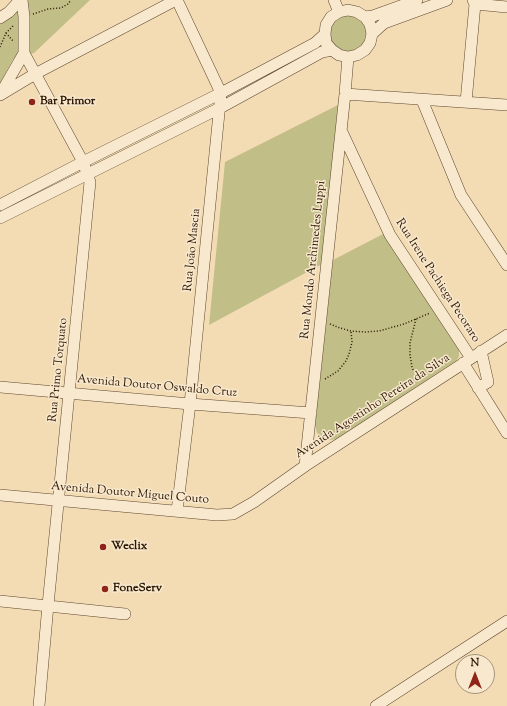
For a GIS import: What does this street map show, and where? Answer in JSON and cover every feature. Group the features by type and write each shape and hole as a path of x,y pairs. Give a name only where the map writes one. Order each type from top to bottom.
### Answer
{"street":[{"path":"0,18 9,12 21,0"},
{"path":"0,95 24,53 24,17 21,0"},
{"path":"0,95 35,74 176,0"},
{"name":"Rua João Mascia","path":"176,0 221,94 190,404 177,511"},
{"path":"334,0 339,12"},
{"path":"365,17 379,15 417,0"},
{"path":"372,34 384,23 447,0"},
{"path":"466,102 474,2 507,7"},
{"path":"348,10 357,12 365,17 370,24 372,34 370,43 365,50 357,56 348,57 339,55 326,43 326,25 331,17 339,12 348,10"},
{"path":"0,205 221,94 315,43 325,34"},
{"path":"0,218 220,108 322,52 332,50"},
{"name":"Rua Primo Torquato","path":"24,53 83,162 90,182 39,706"},
{"name":"Rua Mondo Archimedes Luppi","path":"305,466 346,94 348,57"},
{"path":"346,94 507,106"},
{"path":"422,100 461,195 507,266"},
{"name":"Rua Irene Pachiega Pecoraro","path":"342,131 390,235 439,309 467,361 478,388 507,432"},
{"name":"Avenida Agostinho Pereira da Silva","path":"254,502 305,466 507,334"},
{"path":"478,388 488,382 481,351"},
{"name":"Avenida Doutor Oswaldo Cruz","path":"0,386 311,414"},
{"name":"Avenida Doutor Miguel Couto","path":"0,494 217,515 233,514 254,502"},
{"path":"0,601 125,614"},
{"path":"376,706 507,621"}],"path":[{"path":"321,320 351,331 379,331 392,328 439,309"},
{"path":"416,319 410,343 410,355 416,379 423,389"},
{"path":"314,381 325,380 334,375 346,361 350,354 352,342 351,331"}],"shaded area":[{"path":"26,0 90,0 34,53 13,59 0,83 0,21"},
{"path":"352,16 361,21 365,27 365,41 361,47 352,52 344,52 335,47 331,41 330,30 335,21 341,17"},
{"path":"338,105 322,264 209,325 225,162"},
{"path":"385,233 459,347 459,356 457,360 337,439 324,439 317,433 315,425 333,260"}],"place":[{"name":"Bar Primor","path":"32,102"},
{"name":"Weclix","path":"103,547"},
{"name":"FoneServ","path":"105,589"}]}
